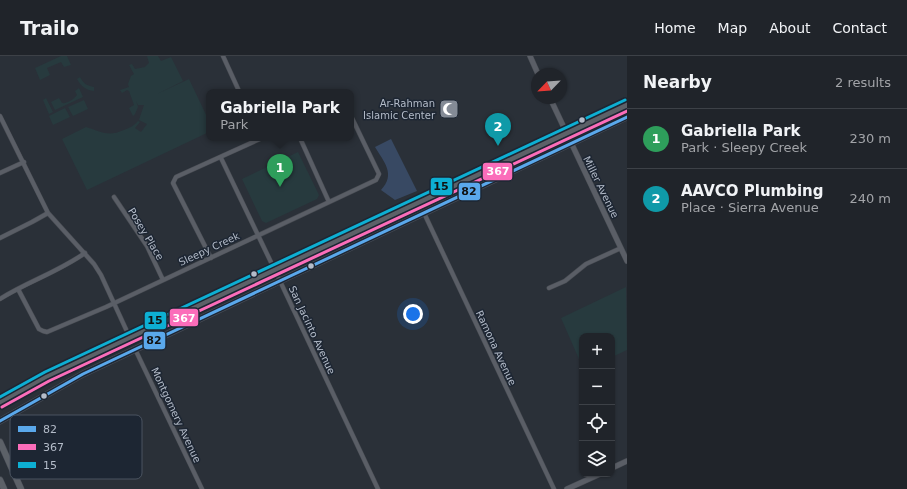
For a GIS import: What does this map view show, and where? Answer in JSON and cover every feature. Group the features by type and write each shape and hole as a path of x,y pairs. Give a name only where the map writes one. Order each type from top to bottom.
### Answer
{"main road":[{"path":"0,403 47,377 627,105"},
{"path":"11,415 83,374 627,117"},
{"path":"0,421 10,415"},
{"path":"0,442 10,463"},
{"path":"17,479 22,489"},
{"path":"0,480 4,489"}],"street":[{"path":"223,56 238,89"},
{"path":"530,56 535,68"},
{"name":"Miller Avenue","path":"553,104 627,261"},
{"path":"0,116 48,213 85,253 101,275 130,338"},
{"name":"Sleepy Creek","path":"18,289 39,329 43,332 48,332 114,303 376,180 378,174 354,122"},
{"path":"211,258 181,198 174,188 174,180 176,177 256,141"},
{"path":"301,141 330,202"},
{"name":"San Jacinto Avenue","path":"221,158 378,489"},
{"path":"0,173 24,162"},
{"name":"Posey Place","path":"114,197 147,246 163,280"},
{"path":"0,238 48,213"},
{"name":"Ramona Avenue","path":"424,213 554,489"},
{"path":"549,288 565,281 586,264 621,248"},
{"path":"0,300 18,289 67,265 85,253"},
{"name":"Montgomery Avenue","path":"135,349 202,489"},
{"path":"615,467 627,462"},
{"path":"567,489 593,477"}],"green space":[{"path":"61,56 67,56 71,65 64,67 61,62 47,68 50,75 40,80 35,68"},
{"path":"147,56 158,56 161,61 171,57 183,81 157,94 189,79 206,115 206,133 87,190 62,139 86,127 105,133 114,133 131,127 138,121 140,122 135,128 141,132 147,124 139,120 144,105 138,105 136,101 138,107 133,116 129,108 134,105 129,91 127,90 122,93 120,90 129,87 128,84 131,76 134,74 129,65 132,64 135,69 145,67 149,63"},
{"path":"80,77 86,84 94,87 94,91 88,90 82,86 77,79"},
{"path":"79,88 83,97 55,110 51,102 59,98 62,103 72,100 77,95 75,91"},
{"path":"46,98 53,112 49,114 43,100"},
{"path":"84,100 88,109 73,116 68,107"},
{"path":"65,108 70,117 53,125 49,116"},
{"path":"298,152 319,195 317,199 266,223 262,221 242,179"},
{"path":"626,287 627,350 615,356 615,333 579,333 579,359 561,318"}],"water":[{"path":"391,139 417,191 395,200 381,190 388,179 388,173 385,163 375,147"}],"transit line":[{"name":"15","path":"0,397 45,372 625,100"},
{"name":"367","path":"2,407 49,381 627,111"},
{"name":"82","path":"11,415 83,374 627,117"},
{"name":"82","path":"0,421 10,415"}],"place":[{"name":"Ar-Rahman Islamic Center","path":"449,109"},
{"name":"AAVCO Plumbing","path":"498,146"},
{"name":"Gabriella Park","path":"280,187"}]}
